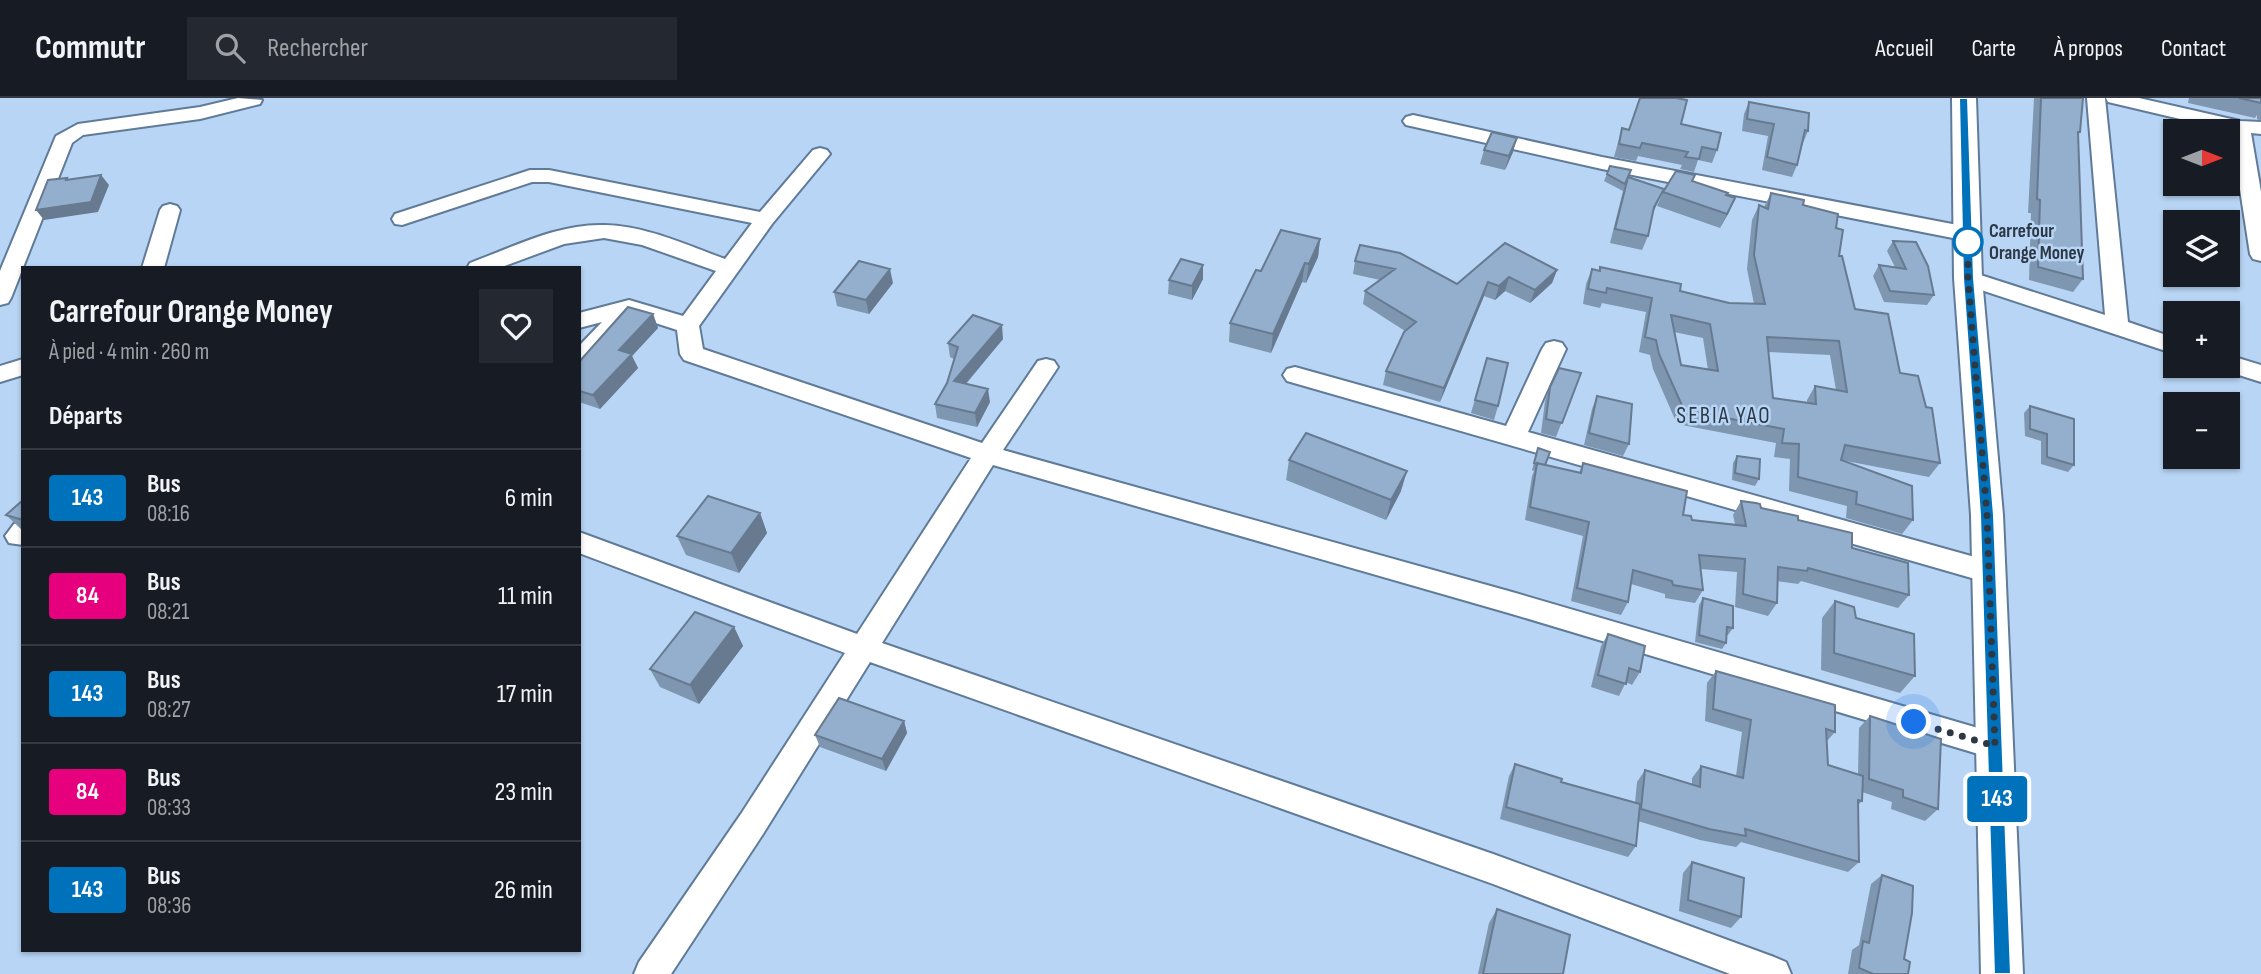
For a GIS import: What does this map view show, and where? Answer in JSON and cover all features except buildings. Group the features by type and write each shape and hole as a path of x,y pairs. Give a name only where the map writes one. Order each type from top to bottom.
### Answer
{"street":[{"path":"1964,98 1968,278 1989,572 2002,974"},
{"path":"2096,98 2117,327"},
{"path":"2115,98 2206,119"},
{"path":"0,298 63,140 78,130 200,113 253,100"},
{"path":"1413,121 1602,163 1968,234"},
{"path":"2261,128 2240,127 2254,167 2261,254"},
{"path":"820,154 765,219 688,325 692,354 986,454 1512,603 1995,746"},
{"path":"402,219 530,176 549,176 765,219"},
{"path":"154,266 170,211"},
{"path":"484,266 573,234 604,231 635,237 729,268"},
{"path":"1968,278 2163,342"},
{"path":"581,320 629,307 688,325"},
{"path":"581,358 629,307"},
{"path":"1514,436 1554,349"},
{"path":"651,974 704,898 986,454 1046,366"},
{"path":"2240,367 2261,374"},
{"path":"0,374 21,368"},
{"path":"1296,376 1989,572"},
{"path":"581,543 863,648 1493,869 1774,974"}],"bus line":[{"name":"143","path":"1964,98 1968,278 1987,515 2002,974"}],"place":[{"name":"Carrefour Orange Money","path":"1968,242"}],"district":[{"name":"SEBIA YAO","path":"1724,416"}],"route":[{"path":"1914,722 1995,746 1987,515 1968,278 1968,234 1968,242"}]}
